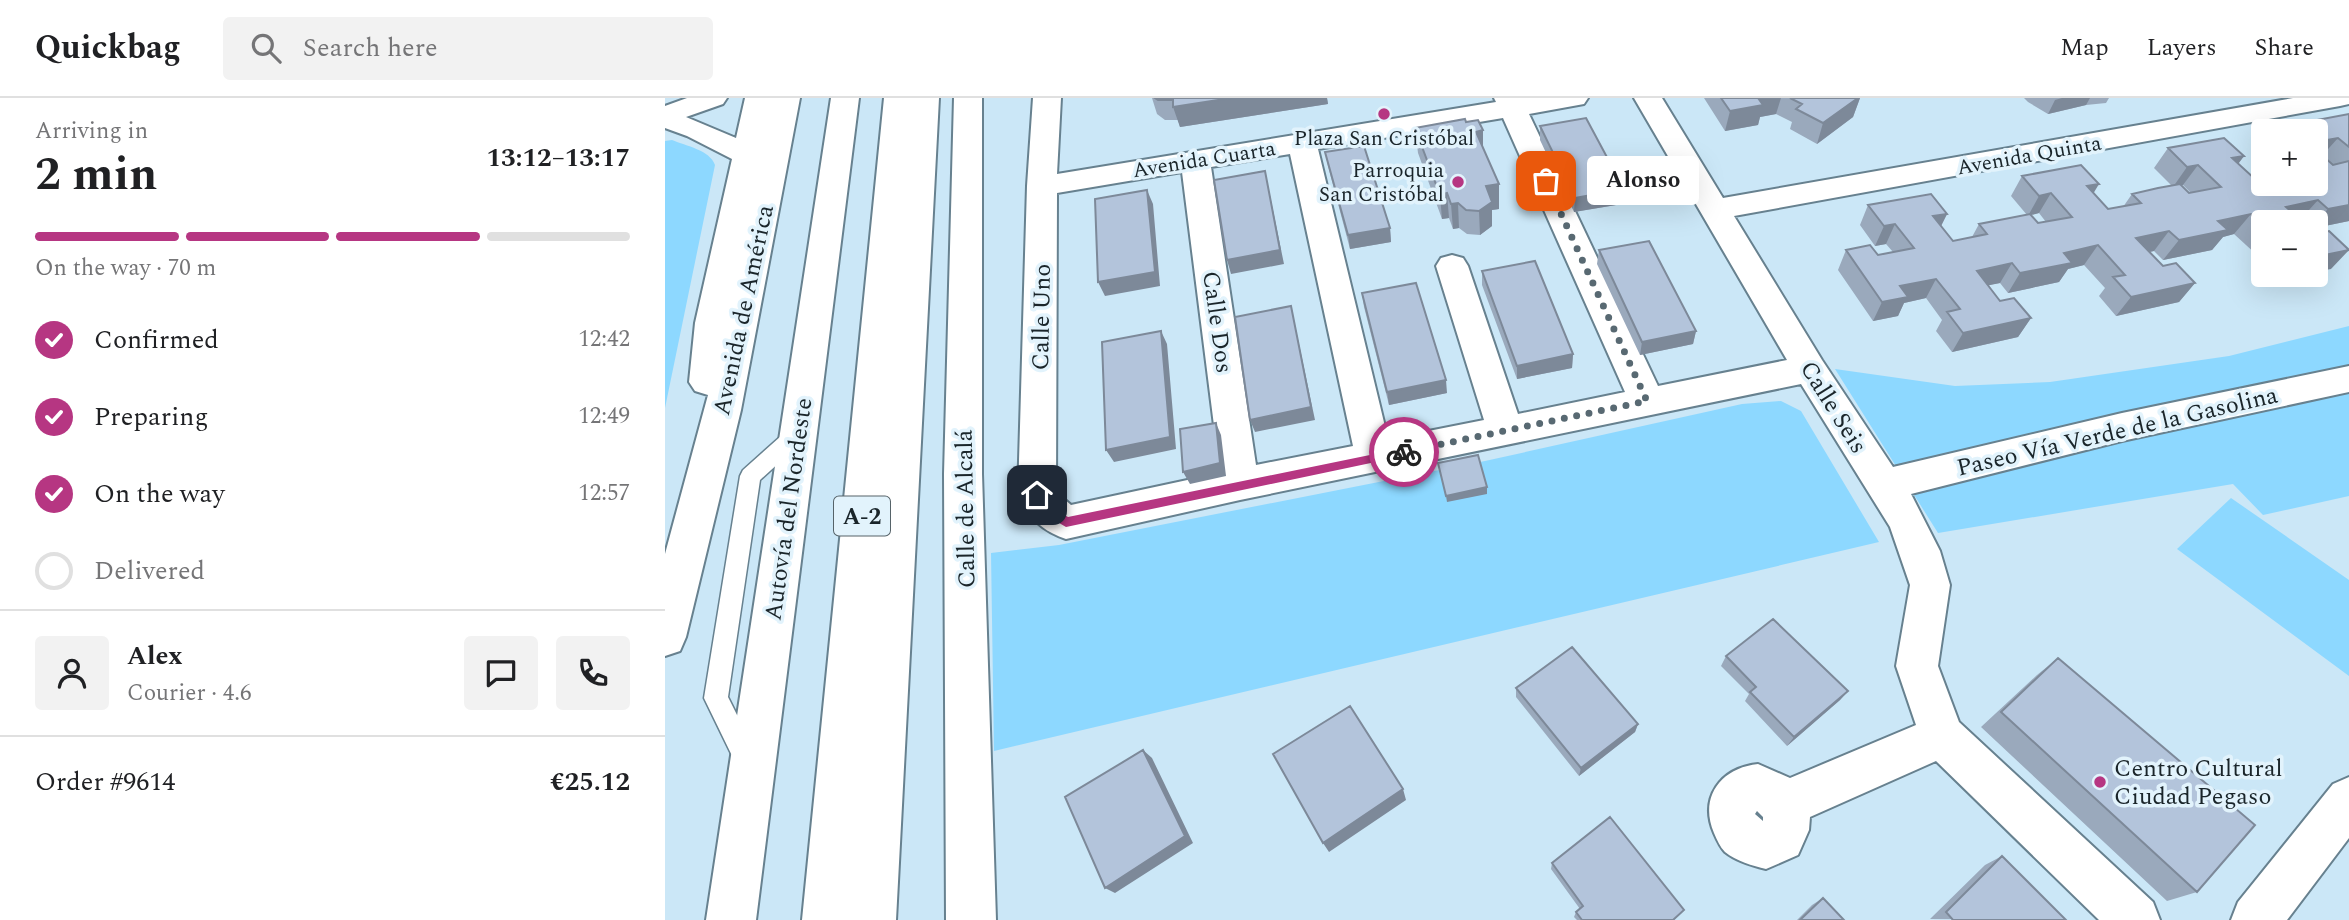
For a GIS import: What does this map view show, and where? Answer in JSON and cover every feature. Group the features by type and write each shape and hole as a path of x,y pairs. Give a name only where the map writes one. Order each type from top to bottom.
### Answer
{"main road":[{"path":"665,117 713,98"},
{"name":"Avenida de América","path":"692,520 712,323 759,98"},
{"name":"Avenida de América","path":"665,637 692,520 723,410 786,98"},
{"name":"Autovía del Nordeste","path":"731,920 845,98"},
{"name":"A-2","path":"827,920 898,98"},
{"path":"871,920 925,98"},
{"name":"Avenida Cuarta","path":"1042,186 1303,142 1510,103 1574,98"},
{"name":"Calle Seis","path":"1648,98 1916,541 1930,585 1917,666 1942,736 2135,920"},
{"name":"Avenida Quinta","path":"1717,209 2340,98"},
{"name":"Calle Uno","path":"1045,100 1037,495 1046,509 1066,523 1240,484"},
{"path":"1510,103 1647,401"},
{"name":"Calle de Alcalá","path":"971,920 963,474 975,105"},
{"path":"665,117 747,155"},
{"path":"1303,142 1374,458"},
{"name":"Calle Dos","path":"1195,160 1240,484"},
{"path":"1452,266 1506,431"},
{"path":"1240,484 1810,369"},
{"name":"Paseo Vía Verde de la Gasolina","path":"1884,485 2122,427 2349,379"},
{"path":"1782,805 1942,736"},
{"path":"2256,920 2349,800"}],"shaded area":[{"path":"672,140 703,152 715,165 665,408 665,141"},
{"path":"2349,326 2349,496 2263,515 2233,484 1938,533 1835,369 1955,386 2050,382 2229,356"},
{"path":"1781,401 1801,411 1879,542 994,751 991,553 1059,545 1485,461 1742,404"},
{"path":"2231,498 2349,580 2349,676 2177,549"}],"building":[{"path":"1155,98 1231,98 1173,107 1173,100"},
{"path":"1721,98 1758,98 1763,105 1730,111"},
{"path":"1790,98 1858,98 1823,123 1796,109 1802,104"},
{"path":"2349,114 2349,147 2338,138 2328,140 2328,119 2322,119"},
{"path":"1586,118 1624,189 1575,198 1540,126"},
{"name":"Parroquia San Cristóbal","path":"1465,119 1466,122 1478,120 1483,130 1476,132 1499,184 1486,186 1492,202 1479,211 1466,210 1458,203 1451,204 1447,193 1440,195 1415,128"},
{"path":"2224,138 2244,156 2232,158 2251,175 2251,196 2328,196 2328,160 2333,165 2349,161 2349,205 2328,209 2318,200 2286,207 2289,210 2251,210 2251,214 2218,221 2228,230 2179,240 2169,231 2136,238 2163,266 2176,263 2195,283 2131,297 2113,277 2125,275 2098,245 2064,253 2072,263 2020,273 2012,263 1977,271 2000,301 2014,298 2031,318 1963,333 1947,312 1960,309 1936,279 1900,286 1908,297 1882,302 1846,250 1870,245 1878,255 1914,248 1895,224 1884,226 1868,205 1931,194 1947,214 1933,216 1953,241 1987,234 1979,224 2030,214 2038,223 2072,217 2051,193 2039,196 2022,176 2081,165 2099,184 2087,186 2108,209 2141,203 2132,194 2158,188 2180,184 2189,193 2221,187 2198,165 2187,167 2168,148"},
{"path":"1364,146 1390,228 1348,235 1325,152"},
{"path":"1265,171 1280,250 1227,260 1214,180"},
{"path":"1147,190 1155,272 1098,282 1095,199"},
{"path":"2329,231 2349,250 2328,254"},
{"path":"1649,241 1696,331 1642,342 1599,250"},
{"path":"1535,261 1573,354 1517,366 1482,271"},
{"path":"1416,283 1446,380 1387,392 1362,293"},
{"path":"1291,306 1311,407 1250,420 1235,317"},
{"path":"1161,331 1170,437 1106,450 1102,342"},
{"path":"1216,423 1220,463 1183,472 1180,429"},
{"path":"1478,455 1487,487 1446,496 1438,463"},
{"path":"1773,619 1848,691 1794,737 1750,692 1756,687 1726,656"},
{"path":"1572,647 1638,724 1581,768 1516,688"},
{"name":"Centro Cultural Ciudad Pegaso","path":"2058,658 2255,825 2197,892 2001,712"},
{"path":"1350,706 1403,789 1323,843 1273,754"},
{"path":"1143,750 1185,836 1105,888 1065,797"},
{"path":"1610,817 1684,910 1673,920 1582,920 1576,912 1583,906 1552,863"},
{"path":"2002,856 2066,920 1953,920 1946,912"},
{"path":"1823,898 1844,920 1800,920"}],"way so far":[{"path":"1404,452 1647,401 1546,181"}],"place":[{"name":"Plaza San Cristóbal","path":"1384,114"},
{"name":"Alonso","path":"1546,181"},
{"name":"Parroquia San Cristóbal","path":"1458,182"},
{"name":"Centro Cultural Ciudad Pegaso","path":"2100,782"}],"route":[{"path":"1037,495 1046,509 1066,523 1240,484 1404,452"}]}
